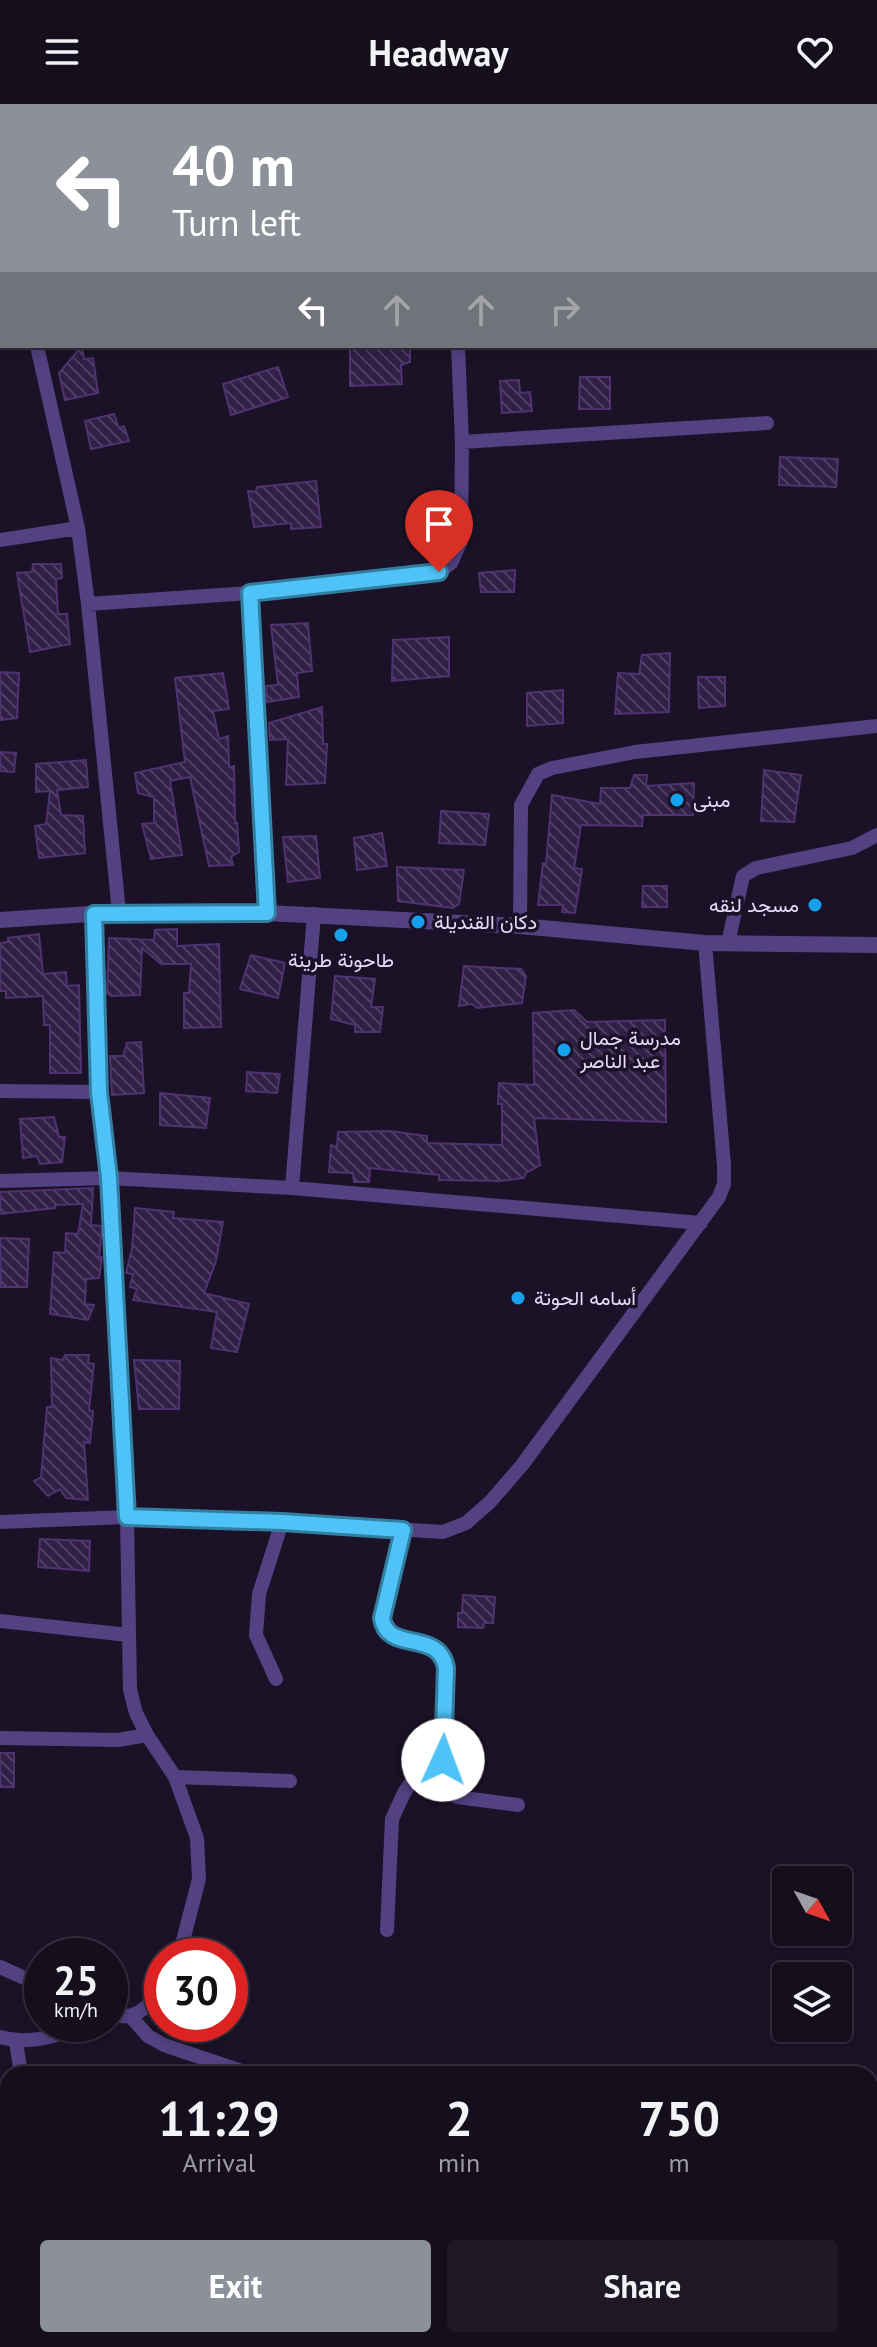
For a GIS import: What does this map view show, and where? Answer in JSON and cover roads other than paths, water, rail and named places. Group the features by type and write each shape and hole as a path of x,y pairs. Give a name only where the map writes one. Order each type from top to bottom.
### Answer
{"street":[{"path":"37,348 78,528 119,912"},
{"path":"88,604 250,593 439,572 451,563 461,541 462,442 458,348"},
{"path":"462,442 767,423"},
{"path":"0,540 78,528"},
{"path":"250,593 267,913"},
{"path":"520,926 521,805 538,774 560,766 635,752 877,726"},
{"path":"728,943 743,876 756,868 852,848 877,835"},
{"path":"0,920 119,912 314,914 520,926 705,943 877,945"},
{"path":"94,914 99,1092 109,1178 127,1517 130,1690 136,1713 147,1735 175,1777 197,1838 199,1879 184,1938"},
{"path":"292,1188 314,914"},
{"path":"0,1522 127,1517 443,1532 466,1523 490,1502 522,1465 714,1207 724,1184 705,943"},
{"path":"0,1091 99,1092"},
{"path":"0,1181 109,1178 292,1188 701,1223"},
{"path":"276,1679 256,1635 259,1594 282,1522"},
{"path":"403,1530 382,1618 389,1634 434,1647 444,1657 442,1787 457,1797 518,1805"},
{"path":"0,1621 128,1635"},
{"path":"387,1930 392,1819 404,1793 444,1732"},
{"path":"0,1738 118,1740 147,1735"},
{"path":"175,1777 290,1781"},
{"path":"0,1967 24,1978"},
{"path":"128,2017 144,2010"},
{"path":"131,2017 148,2036 164,2045 226,2066"},
{"path":"0,2037 24,2041"},
{"path":"16,2042 20,2066"}],"place":[{"name":"مبنى","path":"677,800"},
{"name":"مسجد لنقه","path":"815,905"},
{"name":"دكان القنديلة","path":"418,922"},
{"name":"طاحونة طرينة","path":"341,935"},
{"name":"مدرسة جمال عبد الناصر","path":"564,1050"},
{"name":"أسامه الحوتة","path":"518,1298"}]}
